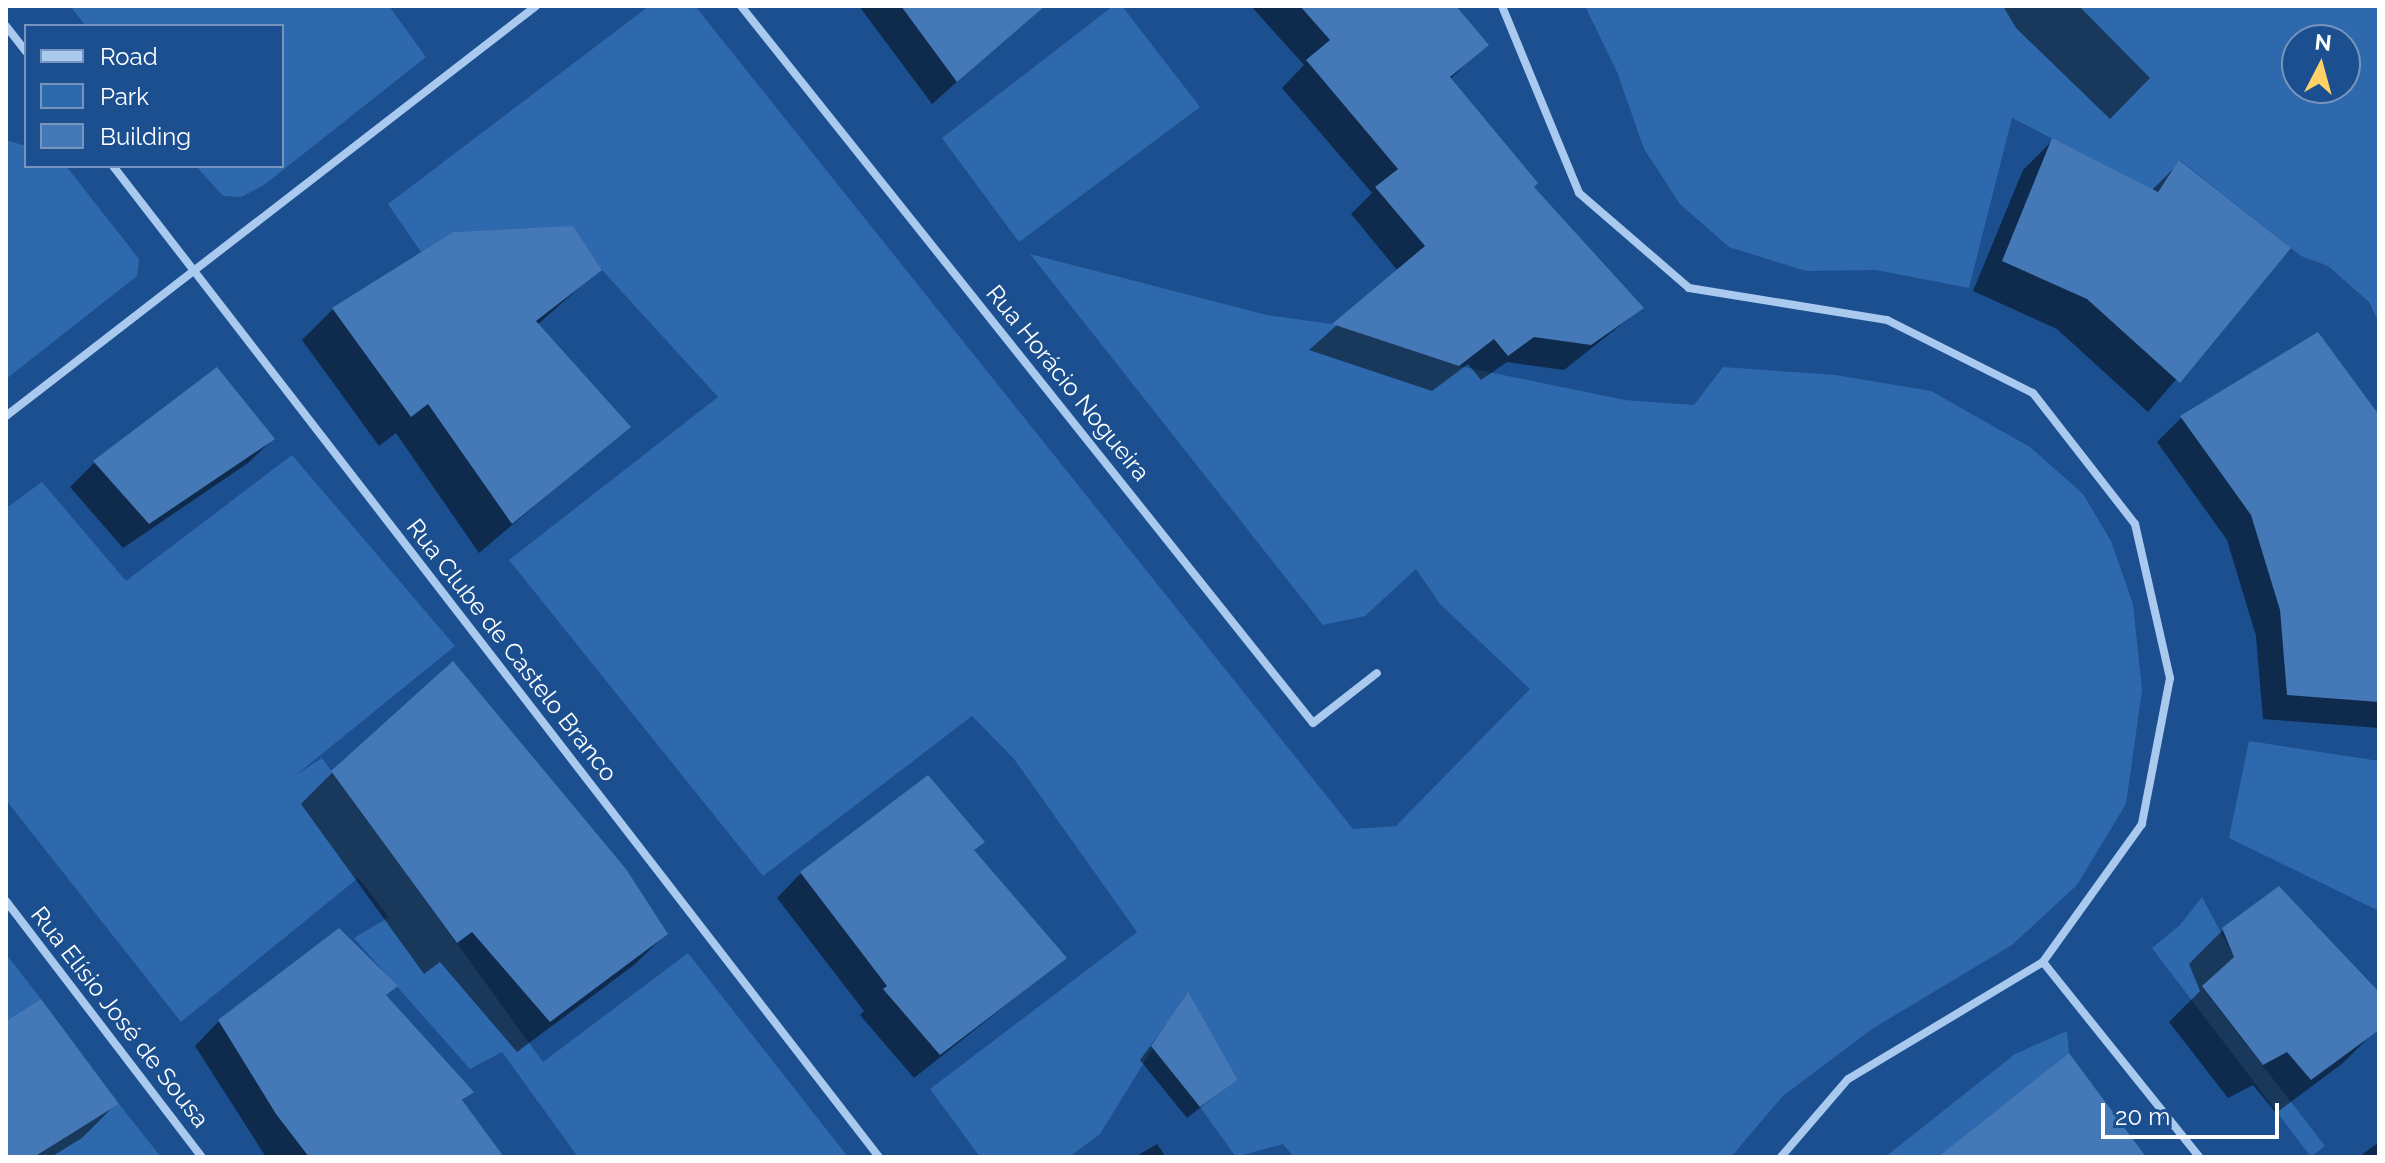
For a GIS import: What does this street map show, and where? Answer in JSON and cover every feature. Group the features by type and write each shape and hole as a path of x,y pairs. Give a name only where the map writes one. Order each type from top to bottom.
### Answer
{"street":[{"path":"6,416 195,273 536,6"},
{"name":"Rua Horácio Nogueira","path":"741,6 1313,723 1377,673"},
{"path":"1502,6 1579,193 1689,288 1887,320 2033,393 2135,524 2170,678 2142,824 2043,962 1848,1079 1781,1157"},
{"path":"6,26 24,49"},
{"name":"Rua Clube de Castelo Branco","path":"115,168 879,1157"},
{"name":"Rua Elísio José de Sousa","path":"6,901 202,1157"},
{"path":"2043,962 2199,1157"}],"green space":[{"path":"70,6 389,6 426,57 264,185 241,197 223,196 198,168 284,168 284,24 84,24"},
{"path":"649,6 695,6 1353,829 1396,826 1530,689 1440,604 1416,569 1365,616 1323,625 1030,254 1267,315 1332,324 1459,366 1625,400 1694,405 1723,367 1835,375 1931,391 2030,447 2083,494 2111,541 2133,604 2142,690 2126,804 2077,885 2012,945 1872,1029 1783,1096 1731,1157 1294,1157 1283,1144 1236,1157 1200,1107 1238,1080 1187,993 1100,1134 1069,1157 980,1157 930,1089 1137,932 1014,759 972,716 763,876 509,560 718,397 602,270 573,227 453,232 421,252 388,204"},
{"path":"1113,6 1122,6 1200,107 1019,242 942,138"},
{"path":"1585,6 2379,6 2379,323 2369,302 2328,266 2301,256 2180,160 2157,192 2012,118 1969,288 1876,270 1806,271 1729,247 1680,204 1644,149 1617,72"},
{"path":"6,140 24,145 24,168 68,168 139,259 137,276 6,379"},
{"path":"292,455 455,646 296,775 322,758 543,1062 688,953 848,1157 578,1157 502,1052 470,1069 354,938 389,917 358,878 181,1022 6,800 6,508 42,482 126,581"},
{"path":"2249,741 2379,761 2379,911 2229,838"},
{"path":"2202,897 2234,957 2202,987 2325,1146 2311,1157 2152,948 2180,925"},
{"path":"6,954 41,999 6,1021"},
{"path":"2067,1031 2069,1053 1942,1157 1885,1157 2015,1054"},
{"path":"119,1104 161,1157 34,1157"}],"building":[{"path":"901,6 1045,6 957,82"},
{"path":"1300,6 1456,6 1489,45 1450,77 1538,183 1534,187 1644,308 1591,345 1534,337 1508,356 1494,339 1459,366 1332,324 1425,246 1375,187 1398,169 1306,60 1330,40"},
{"path":"2052,138 2158,192 2179,160 2291,248 2180,383 2087,299 2002,261"},
{"path":"573,226 602,270 536,321 631,427 512,524 428,404 411,417 332,308 453,232"},
{"path":"2318,332 2379,415 2379,702 2287,695 2280,610 2251,515 2180,416"},
{"path":"217,367 275,439 149,524 93,461"},
{"path":"453,661 626,869 668,934 550,1022 472,932 457,943 331,771"},
{"path":"928,775 985,842 974,850 1067,958 940,1055 883,989 887,986 800,872"},
{"path":"2279,886 2379,992 2379,1030 2311,1080 2287,1052 2263,1065 2202,986 2234,957 2222,928"},
{"path":"339,928 398,986 386,995 474,1092 462,1100 504,1157 309,1157 276,1114 218,1020"},
{"path":"1188,992 1238,1080 1200,1107 1151,1046"},
{"path":"41,999 119,1104 34,1157 6,1157 6,1021"},
{"path":"2069,1053 2146,1157 1938,1157"}]}
